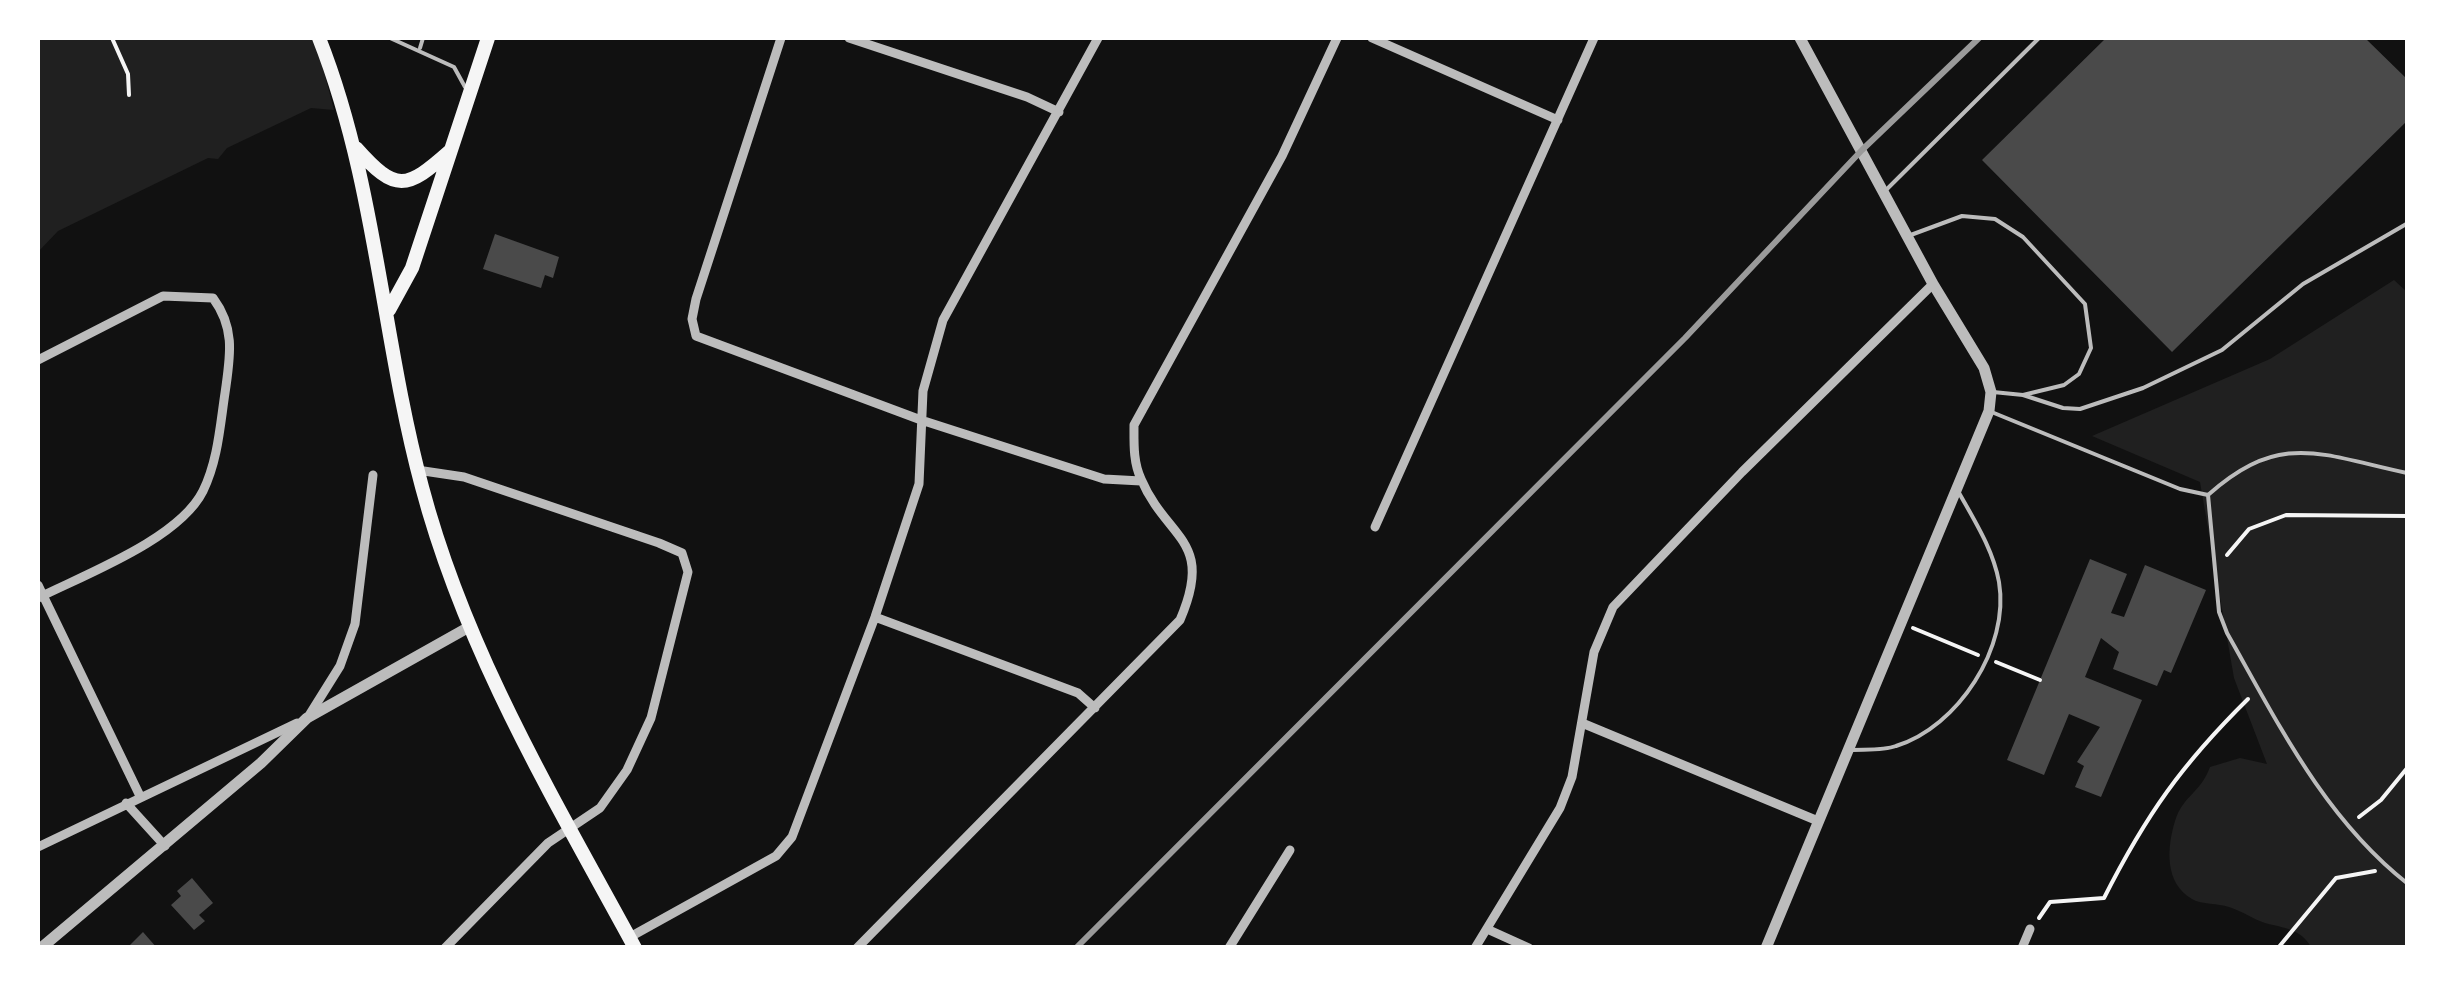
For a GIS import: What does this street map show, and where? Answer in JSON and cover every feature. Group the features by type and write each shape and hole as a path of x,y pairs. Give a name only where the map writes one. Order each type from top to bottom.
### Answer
{"main road":[{"path":"318,38 355,146 368,232 389,310 418,470 470,627 503,702 633,942"},
{"path":"389,310 412,268 488,38"},
{"path":"355,146 382,177 395,183 426,172 451,151"}],"street":[{"path":"782,38 696,299 692,319 696,336 922,420 1104,479 1142,481"},
{"path":"849,38 1027,97 1058,112"},
{"path":"633,942 776,856 792,837 875,616 919,484 923,391 944,320 1098,38"},
{"path":"857,948 1162,642 1190,597 1193,569 1184,538 1142,481 1134,452 1134,425 1144,400 1282,156 1337,38"},
{"path":"1372,38 1558,120"},
{"path":"1375,527 1594,38"},
{"path":"1766,948 1958,491 1989,411 1991,392 1984,368 1933,284 1800,38"},
{"path":"1475,948 1560,808 1572,777 1594,652 1613,606 1933,284"},
{"path":"38,360 164,296 213,298 228,318 231,349 216,456 202,492 181,522 40,597"},
{"path":"418,470 464,476 682,553 688,572 651,718 627,770 600,808 548,843 445,948"},
{"path":"41,948 164,846 307,718 340,666 355,624 373,474"},
{"path":"38,585 40,597 140,796"},
{"path":"875,616 1078,694 1094,708"},
{"path":"38,847 307,718 470,627"},
{"path":"1582,723 1818,821"},
{"path":"126,803 164,846"},
{"path":"1229,948 1290,850"},
{"path":"1487,929 1529,948"},
{"path":"2022,948 2030,930"}],"lane":[{"path":"390,38 454,66 469,96"},
{"path":"420,48 424,38"},
{"path":"1885,191 2039,38"},
{"path":"1908,236 1962,216 1995,219 2023,236 2079,295 2092,332 2087,361 2064,384 2023,394"},
{"path":"1991,392 2023,394 2063,408 2080,409 2160,380 2222,350 2303,284 2408,223"},
{"path":"1989,411 2180,489 2208,495 2254,462 2295,450 2407,473"},
{"path":"1850,750 1896,746 1946,716 1984,671 1996,632 2000,584 1985,538 1958,491"},
{"path":"2208,495 2219,612 2315,784 2348,826 2408,884"}],"path":[{"path":"112,38 128,74 128,95"},
{"path":"2218,584 2224,558 2249,529 2286,514 2408,516"},
{"path":"1904,624 2040,680"},
{"path":"2030,930 2050,902 2104,898 2137,834 2193,753 2259,689"},
{"path":"2348,826 2381,800 2408,767"},
{"path":"2278,948 2336,878 2389,869"}],"shaded area":[{"path":"38,38 315,38 334,110 311,108 227,148 218,159 208,158 58,231 38,252"},
{"path":"2394,280 2407,292 2407,947 2311,947 2291,930 2229,907 2192,899 2176,884 2169,853 2175,821 2210,767 2240,758 2267,764 2234,678 2200,482 2092,436 2270,359"}],"building":[{"path":"2106,38 2365,38 2408,80 2408,120 2172,352 1982,160"},
{"path":"495,234 559,257 553,278 545,275 541,288 483,269"},
{"path":"2090,559 2127,574 2111,613 2124,617 2145,565 2206,590 2171,673 2164,670 2157,686 2113,669 2119,652 2101,638 2085,677 2142,700 2101,797 2075,787 2084,766 2077,762 2100,727 2069,714 2044,775 2007,760"},
{"path":"192,878 213,903 199,915 205,921 194,930 171,905 181,896 177,891"},
{"path":"143,932 157,948 127,948"}],"railway":[{"path":"1076,948 1685,338 1862,150 1979,38"}]}
